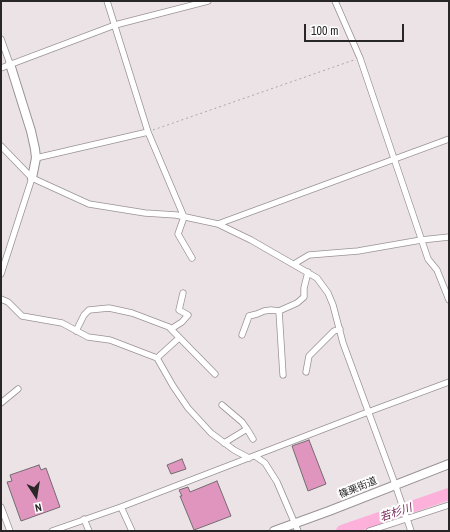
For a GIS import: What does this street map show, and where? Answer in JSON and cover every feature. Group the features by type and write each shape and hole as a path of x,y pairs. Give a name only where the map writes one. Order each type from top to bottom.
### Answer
{"main road":[{"path":"10,64 31,131 35,149 36,158 32,178"},
{"name":"篠栗街道","path":"274,531 296,527 329,511 449,464"}],"street":[{"path":"107,1 148,132 184,217 178,234 192,258"},
{"path":"1,68 115,25 208,1"},
{"path":"335,1 360,58 428,259 438,270 449,300"},
{"path":"1,39 10,64"},
{"path":"36,158 148,132"},
{"path":"218,224 449,139"},
{"path":"1,146 32,178 89,204 145,213 184,217 218,224 294,264 317,278 328,293 334,305 343,343 396,484 406,519 412,531"},
{"path":"1,274 32,178"},
{"path":"294,264 309,255 358,251 421,240 449,237"},
{"path":"242,335 249,316 264,311 279,311 297,303 304,297 304,288 308,272"},
{"path":"171,329 182,322 188,315 179,310 183,293"},
{"path":"1,299 8,302 22,316 62,323 88,337 110,340 157,358 188,408 211,433 249,458"},
{"path":"76,331 84,315 89,310 109,308 132,313 162,324 171,329 215,374"},
{"path":"279,311 283,376"},
{"path":"306,372 310,356 334,331 340,329"},
{"path":"157,358 180,338"},
{"path":"52,531 121,507 449,382"},
{"path":"1,403 18,389"},
{"path":"222,405 242,422 253,439"},
{"path":"224,442 247,429"},
{"path":"255,456 265,463 277,482 296,527"},
{"path":"369,531 449,505"},
{"path":"1,507 10,531"},
{"path":"121,507 132,531"},
{"path":"84,519 89,531"}],"path":[{"path":"148,132 360,58"}],"building":[{"path":"309,440 326,484 308,491 292,446"},
{"path":"182,459 186,469 171,474 167,465"},
{"path":"39,465 41,470 46,468 60,507 21,521 7,482 12,481 10,475"},
{"path":"217,481 231,516 194,530 179,490 188,487 190,492"}],"waterway":[{"name":"若杉川","path":"342,531 449,494"}]}
